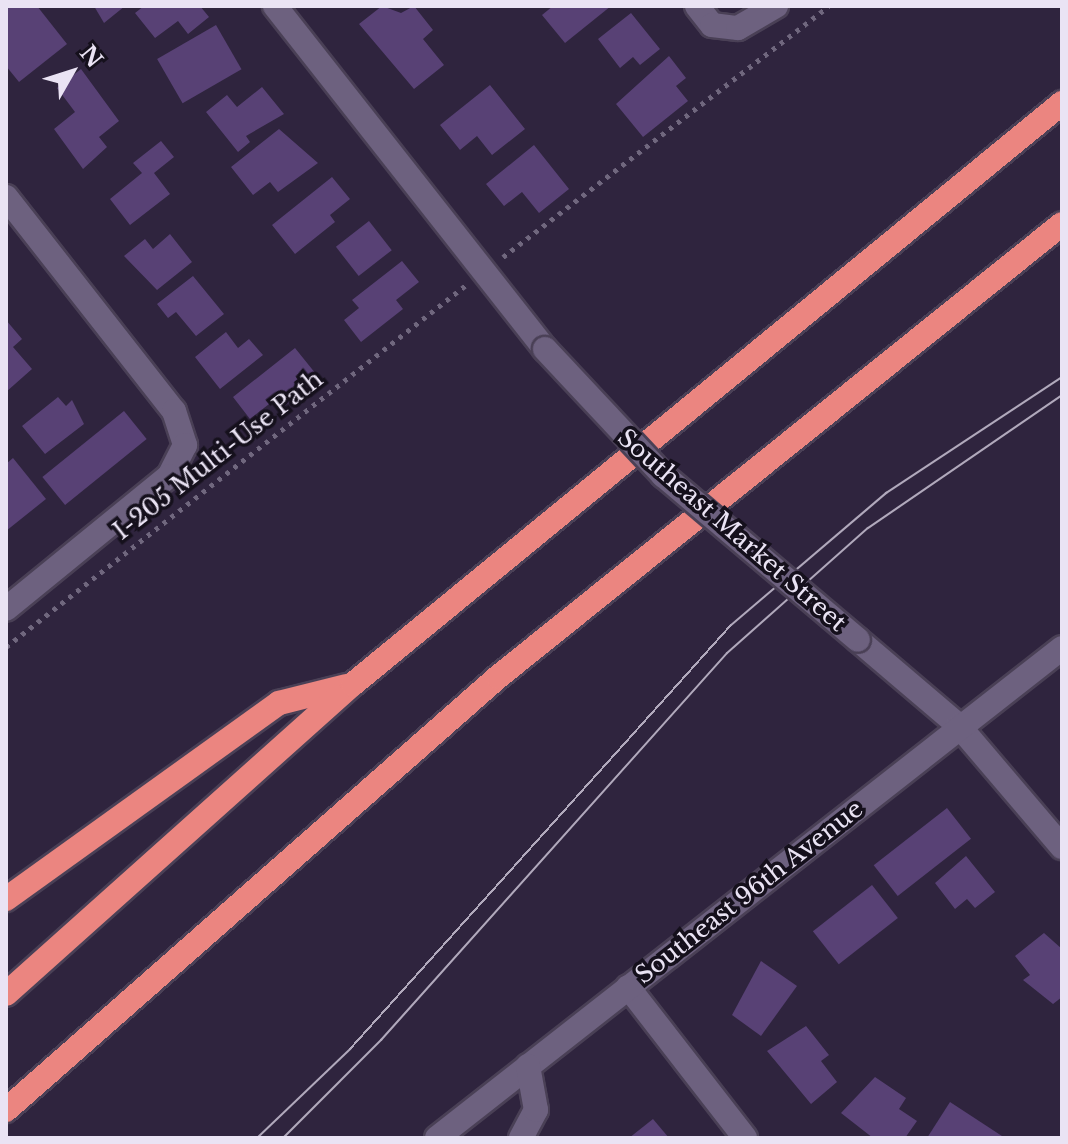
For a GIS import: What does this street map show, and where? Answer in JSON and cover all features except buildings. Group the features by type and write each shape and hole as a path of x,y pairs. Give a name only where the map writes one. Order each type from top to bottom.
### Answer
{"highway":[{"path":"6,994 353,684 1062,103"},
{"path":"6,1110 498,677 1062,224"},
{"path":"6,899 279,703 353,684"}],"street":[{"name":"Southeast Market Street","path":"275,6 545,349 663,475 959,726 1062,847"},
{"path":"697,6 712,25 738,28 776,6"},
{"path":"6,197 174,411 183,456 169,476 6,609"},
{"name":"Southeast 96th Avenue","path":"437,1138 1062,648"},
{"path":"628,987 745,1138"},
{"path":"521,1138 536,1110 528,1066"}],"path":[{"path":"509,254 829,6"},
{"name":"I-205 Multi-Use Path","path":"6,647 455,293"}],"tram line":[{"path":"257,1138 350,1049 731,625 886,493 1062,377"},
{"path":"283,1138 381,1040 727,653 868,528 1062,395"}]}
